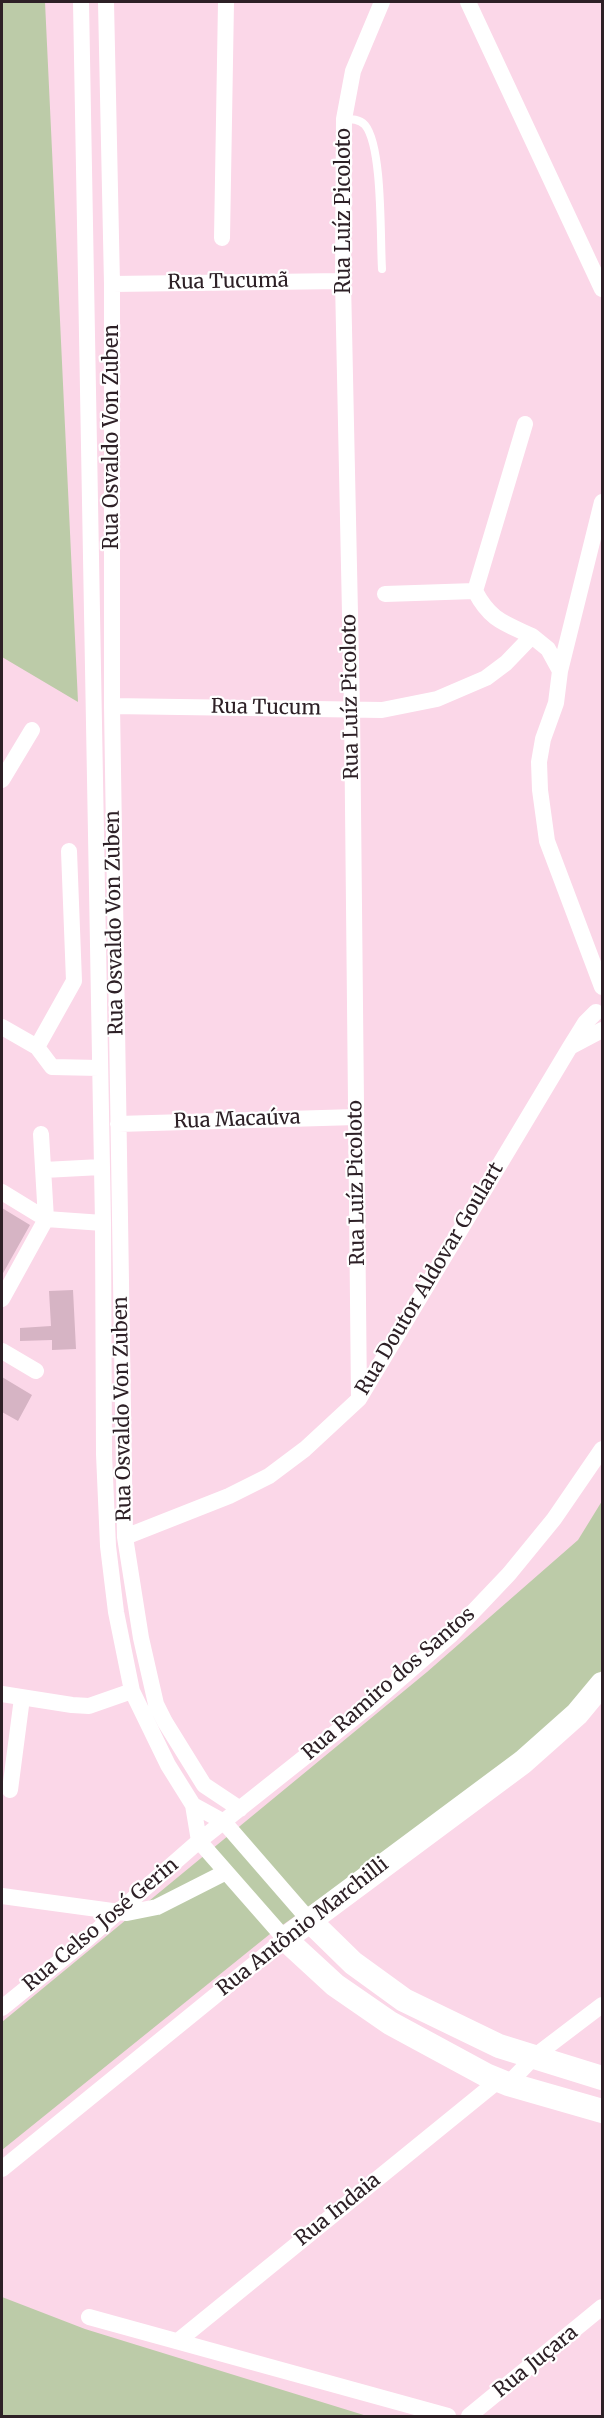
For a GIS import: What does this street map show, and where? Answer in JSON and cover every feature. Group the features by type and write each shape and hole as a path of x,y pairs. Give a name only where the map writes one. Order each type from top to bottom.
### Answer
{"street":[{"name":"Rua Osvaldo Von Zuben","path":"81,2 103,1223 104,1454 108,1546 116,1612 132,1691 168,1765 193,1805 199,1841"},
{"name":"Rua Osvaldo Von Zuben","path":"106,2 112,284 112,706 125,1537 141,1638 156,1704 204,1785 240,1809"},
{"path":"222,238 226,2"},
{"name":"Rua Luíz Picoloto","path":"359,1399 352,709 343,280 344,118 353,71 382,2"},
{"path":"468,2 603,289"},
{"name":"Rua Tucumã","path":"112,284 343,280"},
{"path":"525,424 475,591 484,608 496,618 532,636 548,649 560,671"},
{"path":"603,502 560,671 556,703 543,739 539,762 547,841 603,987"},
{"path":"385,594 475,591"},
{"name":"Rua Tucum","path":"112,706 382,710 437,699 486,678 506,663 532,636"},
{"path":"2,780 32,730"},
{"path":"37,1047 74,981 69,851"},
{"name":"Rua Doutor Aldovar Goulart","path":"125,1537 229,1496 269,1476 305,1449 359,1399 570,1047 600,1011"},
{"path":"2,1027 37,1047 52,1067 99,1068"},
{"path":"570,1047 603,1030"},
{"name":"Rua Macaúva","path":"118,1124 356,1117"},
{"path":"2,1299 46,1219 41,1134"},
{"path":"44,1170 101,1167"},
{"path":"2,1192 46,1219 103,1223"},
{"path":"2,1351 36,1371"},
{"name":"Rua Ramiro dos Santos","path":"199,1841 369,1706 451,1635 509,1574 554,1519 603,1449"},
{"name":"Rua Antônio Marchilli","path":"2,2169 285,1939 523,1762 577,1714 603,1684"},
{"path":"2,1694 90,1706 132,1691"},
{"path":"10,1790 22,1698"},
{"name":"Rua Osvaldo Von Zuben","path":"193,1805 224,1822 310,1921 354,1963 404,2000 500,2046 603,2078"},
{"path":"199,1841 285,1939 334,1985 390,2023 503,2082 603,2111"},
{"name":"Rua Celso José Gerin","path":"2,2008 117,1913 199,1841"},
{"path":"2,1896 117,1913 157,1907 226,1872"},
{"name":"Rua Indaia","path":"178,2341 535,2056 603,2005"},
{"name":"Rua Juçara","path":"469,2416 603,2307"},
{"path":"89,2317 448,2416"}],"lane":[{"path":"344,118 356,119 363,123 374,143 382,269"}],"green space":[{"path":"2,2 45,2 78,702 2,657"},
{"path":"602,1501 602,1670 571,1709 494,1774 270,1934 2,2150 2,2022 427,1672 578,1540"},
{"path":"2,2297 85,2329 367,2416 2,2416"}],"building":[{"path":"2,1208 30,1225 2,1275"},
{"path":"73,1290 76,1349 52,1350 52,1340 20,1341 20,1328 51,1326 49,1291"},
{"path":"2,1377 32,1395 18,1421 2,1412"}]}
